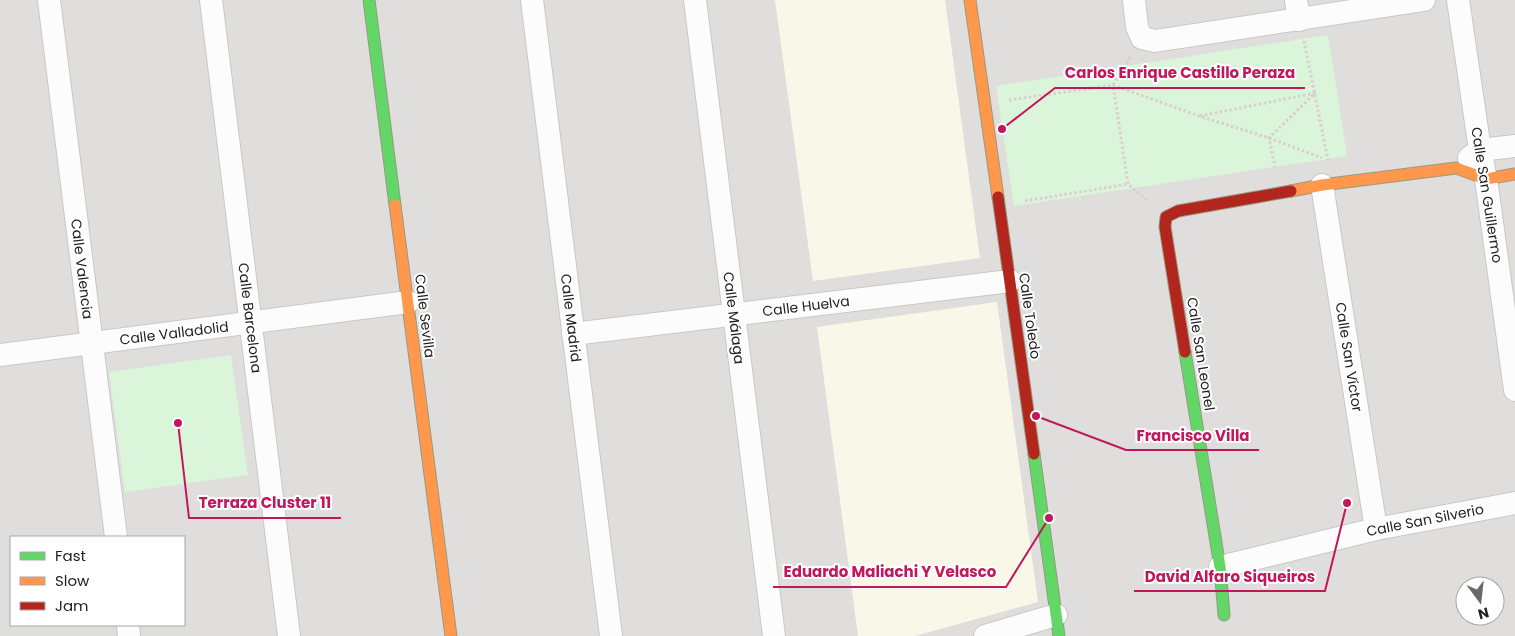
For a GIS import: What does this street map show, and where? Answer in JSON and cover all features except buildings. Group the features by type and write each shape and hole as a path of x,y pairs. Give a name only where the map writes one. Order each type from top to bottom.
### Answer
{"street":[{"name":"Calle Valencia","path":"49,0 116,536"},
{"name":"Calle Barcelona","path":"211,0 289,636"},
{"name":"Calle Sevilla","path":"369,0 452,636"},
{"name":"Calle Madrid","path":"532,0 611,636"},
{"name":"Calle Málaga","path":"695,0 774,636"},
{"name":"Calle Toledo","path":"970,0 1058,625"},
{"path":"1134,0 1137,27 1142,38 1155,41 1298,10 1424,0"},
{"name":"Calle San Guillermo","path":"1458,0 1486,179 1515,390"},
{"path":"1456,168 1480,150 1515,146"},
{"path":"1166,217 1178,211 1327,184 1456,168 1486,179 1515,174"},
{"name":"Calle San Víctor","path":"1327,184 1376,529"},
{"name":"Calle San Leonel","path":"1166,217 1220,567 1224,615"},
{"name":"Calle Huelva","path":"573,334 1010,281"},
{"name":"Calle Valladolid","path":"0,356 408,302"},
{"name":"Calle San Silverio","path":"1220,567 1376,529 1515,503"},
{"path":"985,636 1058,625"}],"path":[{"path":"1298,10 1328,160 1327,184"},
{"path":"1142,38 1113,85 1128,184 1166,217"},
{"path":"984,104 1113,85 1328,160"},
{"path":"1199,116 1315,93"},
{"path":"1269,138 1315,93"},
{"path":"1269,138 1281,192"},
{"path":"999,205 1128,184"}],"shaded area":[{"path":"0,0 1515,0 1515,636 0,636"},
{"path":"775,0 945,0 980,258 813,281"},
{"path":"997,302 1038,602 915,636 858,636 817,327"}],"green space":[{"path":"1328,35 1347,156 1014,206 996,86"},
{"path":"231,355 248,475 125,492 109,372"}],"traffic: fast":[{"path":"369,0 395,205"},
{"path":"1185,352 1220,567 1224,615"},
{"path":"1034,454 1059,636"}],"traffic: slow":[{"path":"970,0 998,197"},
{"path":"1291,191 1322,185 1456,168 1486,179 1515,174"},
{"path":"395,205 451,636"}],"traffic: jam":[{"path":"1185,352 1165,227 1166,217 1178,211 1291,191"},
{"path":"998,197 1034,454"}],"place":[{"name":"Carlos Enrique Castillo Peraza","path":"1002,129"},
{"name":"Francisco Villa","path":"1036,416"},
{"name":"Terraza Cluster 11","path":"178,423"},
{"name":"David Alfaro Siqueiros","path":"1347,503"},
{"name":"Eduardo Maliachi Y Velasco","path":"1049,518"}]}
